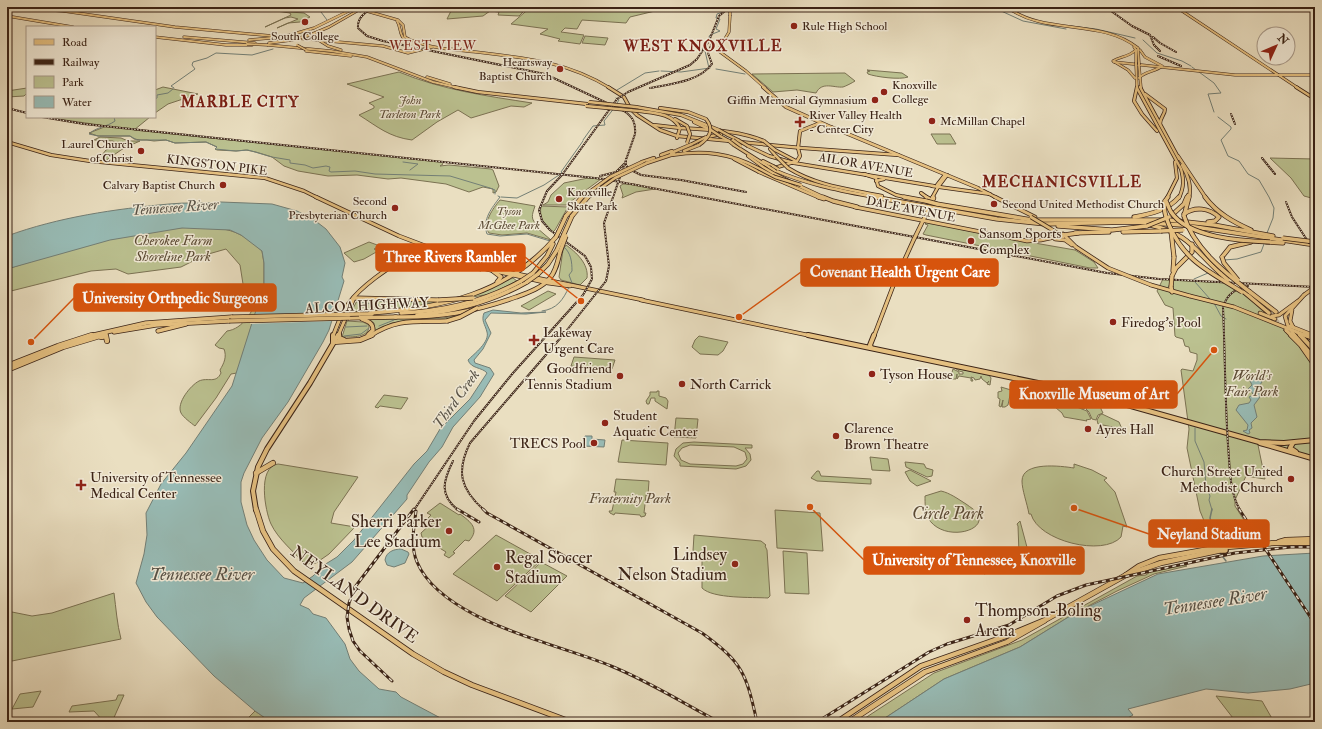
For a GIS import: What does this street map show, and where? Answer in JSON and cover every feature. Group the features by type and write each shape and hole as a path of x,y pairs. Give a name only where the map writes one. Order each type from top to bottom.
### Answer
{"highway":[{"path":"156,36 240,40 271,38 308,30 357,7"},
{"path":"1006,8 1009,11 1037,22 1113,36 1128,42 1137,50 1162,66 1144,73 1139,78"},
{"path":"156,36 234,45 262,44 292,40 310,35 362,9"},
{"path":"1009,11 1035,20 1113,35 1131,42 1137,50 1134,102 1168,148 1173,151 1214,209 1248,229 1315,245"},
{"path":"7,17 66,26"},
{"path":"7,17 53,26"},
{"path":"328,21 302,35 297,41 297,45 306,50 321,54 364,58 386,63"},
{"path":"336,23 321,34 319,40 328,46 379,58 440,81 474,90 587,104 637,109 684,111 706,119 711,124 711,132 708,138 699,145 666,155"},
{"path":"156,36 343,52 386,63 433,82 507,98 587,104 672,113 718,130 769,156 795,162"},
{"path":"191,37 357,53"},
{"path":"1136,80 1131,72 1114,62 1115,59 1132,54 1137,50"},
{"path":"1096,220 1135,217 1162,210 1180,197 1184,187 1184,179 1181,169 1173,151 1141,91 1137,64"},
{"path":"1136,88 1168,148"},
{"path":"1141,91 1165,109 1165,112 1160,118 1160,125"},
{"path":"587,104 604,104 637,109 684,119 741,146 775,170 808,183 850,193"},
{"path":"637,109 671,117 686,126 690,134 687,142 666,155"},
{"path":"637,109 669,118 675,121 680,128 743,134 759,139 795,162"},
{"path":"718,130 734,145 763,167 814,183 925,203"},
{"path":"395,317 437,318 472,312 522,294 546,281 557,264 558,251 572,216 583,201 598,188 621,174 707,137 724,133 743,134"},
{"path":"763,141 788,168 799,175 814,181 884,196"},
{"path":"734,145 769,167 833,201 857,207"},
{"path":"1173,151 1178,171 1178,178 1167,197 1163,210 1177,242 1187,254 1243,292 1276,312"},
{"path":"1173,151 1187,174 1189,183 1190,189 1184,215 1185,223 1194,237 1222,269 1251,292"},
{"path":"666,155 711,152 731,157 775,178 801,185 925,203"},
{"name":"ALCOA HIGHWAY","path":"7,366 66,343 132,325 176,319 349,318 370,313 420,312 456,307 485,299 521,281 544,261 566,216 582,196 612,176 642,162 666,155"},
{"path":"788,158 796,159 800,156"},
{"path":"864,174 876,178 878,186 889,193 951,210 1012,222 1102,230 1125,229"},
{"path":"876,181 884,179"},
{"path":"1063,236 1075,233 1147,226 1172,215 1184,204 1190,189"},
{"path":"1166,201 1172,216 1193,228 1225,238 1315,245"},
{"path":"936,206 999,216 1032,218 1096,220 1153,219 1212,222 1215,222 1219,218 1213,212 1200,209 1190,209 1184,215"},
{"path":"951,210 1015,222 1058,225 1144,224 1172,230 1190,241 1217,271 1243,292"},
{"path":"997,218 1055,224 1149,223 1182,225 1283,238"},
{"path":"1181,220 1239,234 1315,245"},
{"path":"1168,221 1173,244 1171,290"},
{"path":"1075,233 1183,230 1229,231"},
{"path":"1172,276 1176,268 1193,249 1190,241"},
{"path":"1269,313 1251,292 1236,278 1224,263 1222,257 1224,252 1230,246 1270,242"},
{"path":"370,313 403,310 437,304 464,296 514,276 550,248"},
{"name":"ALCOA HIGHWAY","path":"7,370 78,342 132,328 178,323 221,322 230,319 395,317 460,309 506,294 527,282 548,264 558,251"},
{"path":"486,288 501,279 500,276 493,271"},
{"path":"354,298 438,300 473,298 488,296 511,287"},
{"path":"333,342 360,340 370,336 382,328 399,322 447,321 460,317 506,294"},
{"path":"333,342 363,338 373,330 374,326 370,322 358,317"},
{"path":"158,331 186,324 221,322"},
{"path":"1290,328 1315,365"},
{"path":"339,334 339,338 344,340"},
{"path":"30,360 102,336 106,336 107,341"},
{"path":"256,473 273,463"}],"main road":[{"path":"7,7 63,11 175,27 384,46 397,48 408,53 432,47"},
{"path":"351,7 393,19 399,23 401,36 413,44 536,60 579,71 624,97 630,108 639,117 662,134 798,148 898,155"},
{"path":"726,7 730,12 729,32 720,47 720,52 741,67 786,107 976,187 1053,229"},
{"path":"1176,7 1315,99"},
{"path":"536,60 573,70 602,85 621,97 631,111 656,128"},
{"path":"1114,62 1235,75 1315,74"},
{"path":"602,85 612,89"},
{"path":"758,170 795,162 800,156 798,148 800,131 821,123"},
{"path":"647,124 677,136"},
{"path":"651,124 660,127 680,128 677,136"},
{"name":"KINGSTON PIKE","path":"7,142 51,155 90,161 265,178 304,191 422,246 493,271 871,347 1080,392 1259,442"},
{"path":"876,154 883,152 882,148"},
{"name":"AILOR AVENUE","path":"795,162 938,187 989,194"},
{"name":"DALE AVENUE","path":"758,170 826,200 857,207 1027,241 1063,236"},
{"path":"933,196 947,175"},
{"name":"AILOR AVENUE","path":"884,179 934,186"},
{"path":"871,347 895,281 927,210 934,198 932,189 925,185"},
{"path":"976,187 1036,217 1076,247"},
{"path":"977,193 981,192 980,190"},
{"path":"921,193 933,196"},
{"path":"1063,236 1072,245"},
{"path":"1042,240 1058,239 1076,247 1108,268 1151,286 1270,316 1279,316 1292,303 1299,300 1315,287"},
{"name":"NEYLAND DRIVE","path":"333,342 333,336 344,309 354,298 371,282 422,246"},
{"path":"413,252 425,249 434,250"},
{"name":"KINGSTON PIKE","path":"482,267 518,273 546,281"},
{"name":"NEYLAND DRIVE","path":"354,298 339,334 310,383 267,449 256,473 253,491 254,504 263,531 280,557 303,578 413,654 444,672 472,685 571,722"},
{"path":"1299,300 1292,310 1285,315 1290,328 1315,359"},
{"path":"1248,310 1290,328 1315,350"},
{"path":"1290,328 1292,310"},
{"path":"1260,313 1315,340"},
{"path":"1315,340 1310,342 1315,350"},
{"path":"1259,442 1294,442 1315,440"},
{"path":"1259,442 1315,458"},
{"path":"1294,442 1290,446 1294,451 1315,458"},
{"path":"1277,543 1286,540 1315,539"},
{"path":"837,722 921,666 1009,635 1045,620 1126,575 1160,563 1211,550 1277,543 1315,543"},
{"path":"849,722 925,672 1007,642 1041,624 1045,620"}],"green space":[{"path":"453,7 515,7 518,9 516,11 523,12 519,16 498,15 499,12 490,11 483,16 447,19"},
{"path":"531,7 562,9 560,8 636,7 655,11 630,17 626,23 582,20 577,29 565,28 561,32 584,35 580,44 558,41 560,39 540,34 548,29 511,24"},
{"path":"799,8 801,11 739,10 749,9"},
{"path":"276,11 304,13 310,17 300,22 289,23 298,19 291,17 285,18 265,27 291,15 290,13"},
{"path":"585,36 608,38 605,45 582,43"},
{"path":"867,70 902,73 908,77 894,78 876,76 868,74 867,72 870,71"},
{"name":"John Tarleton Park","path":"399,72 448,88 532,103 524,107 511,106 471,118 458,110 437,122 412,140 404,139 384,131 359,115 374,108 374,106 369,103 384,97 347,84"},
{"path":"845,73 855,81 843,87 821,87 816,93 797,90 773,92 752,74"},
{"path":"163,87 198,94 168,104 156,112 156,90"},
{"path":"26,88 26,94 24,96 7,97 7,91"},
{"path":"51,118 149,118 134,130 442,162 443,164 440,166 449,165 491,169 493,170 499,186 496,192 493,193 493,189 483,187 469,192 446,184 401,178 388,179 357,175 328,176 298,171 284,166 272,157 256,152 246,150 217,150 215,149 217,147 206,142 175,143 166,140 154,141 134,139 130,136 98,136 89,133 107,126"},
{"path":"931,134 950,134 956,144 937,144"},
{"path":"100,137 140,141 124,148 105,161 101,161 103,159 102,155 106,150 116,145 116,143 113,141 94,140"},
{"path":"1270,158 1315,159 1315,199 1304,196 1291,178"},
{"name":"Tyson McGhee Park","path":"588,178 601,179 566,205 543,205 548,202 551,195 564,183"},
{"path":"623,184 634,184 655,189 636,192 622,198 623,195 620,186"},
{"name":"Tyson McGhee Park","path":"500,200 535,206 533,219 538,226 537,228 551,240 527,233 502,235 489,233 487,225 489,216"},
{"name":"Tyson McGhee Park","path":"541,206 568,207 553,232 547,227 543,220"},
{"name":"Sansom Sports Complex","path":"927,222 994,236 1075,250 1094,262 1098,268 1090,268 926,235 923,234 928,225 925,224"},
{"name":"Cherokee Farm Shoreline Park","path":"193,227 223,229 246,238 262,251 264,263 264,285 237,373 231,374 216,398 195,426 181,413 180,409 182,400 188,390 199,381 214,379 219,376 225,360 225,352 224,349 215,345 227,331 233,330 243,323 258,297 255,302 246,303 240,265 226,249 205,255 181,267 128,274 116,269 91,271 7,292 7,269 99,242 146,232"},
{"path":"369,242 380,246 374,249 378,251 364,259 354,262 344,253"},
{"name":"Tyson McGhee Park","path":"566,245 578,255 586,268 587,278 580,285 561,280 559,277 563,250"},
{"path":"422,252 428,252 481,271 465,268 425,254 410,262 418,265 418,269 414,270 398,267"},
{"path":"513,278 517,281 490,294 461,299"},
{"name":"World's Fair Park","path":"1163,279 1227,283 1250,299 1266,314 1287,329 1283,330 1301,347 1315,369 1315,457 1263,444 1263,446 1258,445 1265,479 1246,476 1235,500 1235,506 1258,542 1214,545 1200,511 1187,448 1189,429 1181,370 1193,371 1197,360 1197,354 1190,352 1189,347 1185,346 1183,339 1175,336 1173,308 1165,305 1157,291"},
{"path":"548,291 556,294 529,310 521,306"},
{"path":"358,299 443,301 415,307 351,312"},
{"path":"462,315 445,321 408,321 392,323 377,330 370,336 357,341 375,330 374,323 369,319 443,318"},
{"path":"347,321 363,322 369,325 369,329 364,335 342,337"},
{"path":"699,336 728,342 723,351 718,355 700,354 692,347 695,340"},
{"path":"574,357 615,360 612,369 571,366"},
{"path":"955,368 989,375 991,378 990,385 987,384 989,381 987,383 981,376 980,379 975,380 971,377 973,381 971,381 971,378 959,376 957,379 957,374 956,379 950,379 953,369 959,372 959,374 963,374 963,372"},
{"path":"1001,387 1011,390 1008,405 1005,407 1002,407 1003,400 1001,407 999,406 1000,399 998,398 998,392 1002,391"},
{"path":"659,391 659,396 666,398 668,401 667,409 655,401 655,398 651,398 649,404 647,404 646,401 650,395 650,392"},
{"path":"1054,394 1066,395 1084,400 1086,405 1084,409 1074,406 1087,411 1091,419 1086,420 1087,421 1064,417 1062,413 1049,402 1058,403 1049,400 1050,396"},
{"path":"384,395 408,398 401,409 380,406 378,408 375,407"},
{"path":"1085,400 1101,406 1103,413 1098,415 1096,420 1092,419 1086,409 1087,405"},
{"path":"1102,414 1119,422 1122,429 1098,424 1097,420"},
{"path":"676,418 698,419 696,438 674,437"},
{"path":"622,440 668,443 666,465 618,462"},
{"path":"694,442 752,445 752,448 745,448 750,454 751,460 746,466 736,469 680,466 680,463 674,456 676,449 683,443","holes":["690,445 734,447 745,452 747,459 743,464 736,466 690,464 681,460 678,453 682,448"]},
{"path":"870,457 888,459 890,471 872,470"},
{"path":"905,462 924,464 926,468 933,470 932,476 927,477 906,467"},
{"path":"278,464 358,477 334,512 331,523 355,527 329,554 316,563 305,564 282,540 271,524 265,500 265,481 267,473 271,467"},
{"path":"1074,464 1092,470 1107,478 1104,480 1115,492 1127,527 1123,526 1121,537 1112,543 1100,546 1086,546 1072,543 1045,532 1036,524 1031,514 1029,514 1022,485 1024,475 1028,470 1043,466 1074,468"},
{"path":"910,470 931,481 917,486 910,481 905,472"},
{"path":"817,471 819,471 821,476 871,479 871,484 817,481 811,478"},
{"name":"Fraternity Park","path":"616,479 649,481 648,495 646,495 645,516 641,517 640,515 615,513 614,515 610,513 609,511 612,511 616,492 614,492"},
{"name":"Circle Park","path":"941,491 954,496 973,509 979,516 978,523 974,528 966,531 945,531 936,526 928,518 925,496"},
{"name":"Sherri Parker Lee Stadium","path":"440,503 464,517 471,523 474,529 474,533 469,541 465,540 449,558 444,555 446,552 422,537 421,533 433,522 428,518 431,515 427,513"},
{"path":"775,510 820,513 823,551 777,548"},
{"path":"1020,521 1028,551 1024,563 1021,565 1015,562 993,567 995,571 984,574 981,569 1013,561 1019,553 1017,524"},
{"name":"Regal Soccer Stadium","path":"496,535 541,560 497,601 453,574"},
{"name":"Lindsey Nelson Stadium","path":"694,535 761,541 766,545 770,596 768,598 723,596 707,592 702,588 702,561 701,556 693,551"},
{"path":"783,551 807,553 809,594 785,593"},
{"path":"541,562 567,576 531,612 505,596"},
{"path":"1183,564 1187,566 1154,574 1117,591 1075,613 1020,647 944,679 879,722 859,722 934,673 1022,640 1137,576 1146,575 1150,572"},
{"path":"114,593 121,639 7,662 7,611 32,616 52,613"},
{"path":"41,691 33,707 12,709 20,694"},
{"path":"118,695 124,695 112,722 104,722 94,711 69,712 72,706 116,700"},
{"path":"1216,696 1262,701 1274,722 1236,722"},
{"path":"255,711 271,722 244,722"}],"water":[{"name":"Tennessee River","path":"221,202 272,204 297,211 313,219 326,229 340,247 345,263 342,277 344,281 329,330 288,402 262,438 241,482 241,502 247,525 254,540 267,560 284,578 303,583 324,565 337,557 354,540 414,464 427,451 440,429 470,399 487,373 469,363 468,360 481,348 486,340 487,332 483,318 484,313 493,310 521,313 546,312 526,314 491,313 485,320 491,333 483,349 474,360 475,363 490,368 494,374 480,397 453,427 442,447 429,462 407,495 407,499 352,562 304,598 300,605 309,609 313,614 326,618 345,644 350,659 359,671 379,689 396,692 401,697 448,722 271,722 255,711 214,676 157,617 146,602 136,583 144,554 147,535 146,513 161,484 186,453 232,386 264,285 264,263 262,251 241,235 230,230 182,228 110,240 7,269 7,236 27,229 67,219 108,211 175,203"},
{"path":"1251,375 1262,378 1260,379 1262,382 1258,388 1260,397 1254,405 1257,417 1251,423 1252,428 1249,430 1250,433 1248,434 1243,431 1247,430 1248,425 1236,410 1239,405 1249,403 1251,400 1249,397 1253,395 1248,389 1252,385 1248,376"},
{"name":"TRECS Pool","path":"585,436 592,436 592,439 605,440 604,447 582,446"},
{"path":"401,549 409,554 405,563 394,567 387,565 385,560 387,555 393,550"},
{"name":"Tennessee River","path":"1315,553 1315,683 1290,689 1248,693 1206,689 1128,709 1133,715 1121,722 879,722 944,679 1020,647 1075,613 1158,574 1263,556"}],"pier":[{"path":"337,312 333,321 250,324 253,315"}],"waterway":[{"path":"51,8 56,7"},
{"name":"Third Creek","path":"327,20 321,12 329,7"},
{"path":"708,39 710,35 720,31 716,29 720,19 716,18 717,14 737,7"},
{"path":"999,10 1023,21 1066,29"},
{"path":"1071,26 1096,29 1135,38"},
{"path":"1143,40 1157,53 1182,61 1191,66"},
{"path":"705,44 702,49 705,51 709,68"},
{"name":"Third Creek","path":"174,88 171,86 195,69 192,65 193,62 207,58 216,53 252,55 273,49"},
{"path":"1192,67 1196,70"},
{"path":"661,71 681,72 710,68"},
{"path":"716,69 745,74"},
{"path":"617,90 645,73 659,71"},
{"path":"1199,72 1214,83 1221,93 1208,94 1214,112"},
{"name":"Third Creek","path":"156,98 157,95 168,93 173,89"},
{"path":"616,98 619,100 617,103"},
{"path":"583,140 593,126 605,125 604,121 615,107"},
{"path":"1218,117 1231,127 1231,129 1221,140 1228,156 1239,161 1248,174 1259,180 1274,208 1273,218 1267,233"},
{"name":"Third Creek","path":"114,118 115,121 109,125 89,134 98,136 130,136 137,140 166,140 175,143 206,142 217,147 215,149 236,151 248,150 272,157 290,160 290,163 305,165 313,168 326,166 330,167 329,171 331,172 355,171 375,174 450,176 490,188 495,190 495,194"},
{"path":"501,197 517,198 544,185 562,173 561,172 583,141"},
{"path":"403,162 418,164 410,170"},
{"name":"Third Creek","path":"498,196 500,197 487,219 487,234 500,236 527,234 550,241"},
{"path":"1224,260 1237,259 1261,252 1264,244"},
{"name":"Third Creek","path":"564,247 571,258 572,271 569,275 572,283"},
{"path":"1194,279 1208,273"},
{"path":"1195,282 1210,299"},
{"name":"Third Creek","path":"542,311 556,306 569,287"},
{"path":"358,301 419,302"},
{"path":"357,302 379,305 372,310 362,311"},
{"path":"1214,303 1221,316 1226,319"},
{"path":"363,304 366,308"},
{"path":"379,326 394,320"},
{"path":"346,327 367,326"},
{"path":"344,336 361,334 369,328"},
{"path":"1195,428 1195,441 1204,462 1206,486 1210,496 1209,500 1212,510"},
{"path":"1212,510 1210,518 1214,533 1213,541 1215,545"},
{"path":"1220,553 1226,561"}],"tunnel":[{"path":"1269,313 1283,327"}],"railway":[{"path":"374,7 363,15 358,24 358,28 367,36 383,41 545,74 612,106"},
{"path":"612,106 617,99 628,92 690,65 697,59 709,41 719,16 725,11 735,7"},
{"path":"730,11 747,7"},
{"path":"741,9 845,7"},
{"path":"1111,11 1132,26 1150,35 1154,45 1160,51"},
{"path":"1153,37 1160,43 1176,52"},
{"path":"650,88 684,81 700,75 712,64 708,53 712,43"},
{"path":"1158,56 1181,66"},
{"path":"562,175 612,106"},
{"path":"612,106 624,111 632,118 634,123 635,134 626,160"},
{"path":"7,108 26,113"},
{"path":"1231,114 1235,124"},
{"path":"48,118 84,124 562,175"},
{"path":"1262,158 1275,174"},
{"path":"618,182 626,160"},
{"path":"626,160 626,165 629,169 641,175 681,180 746,192"},
{"path":"600,176 616,172 624,164"},
{"path":"414,510 474,421 513,373 583,295 592,279 591,267 585,256 550,230 542,221 539,210 547,191 562,175"},
{"path":"562,175 618,182"},
{"path":"618,182 1107,273 1159,279 1315,287"},
{"path":"618,182 604,223 609,266 606,281 563,335 470,443 463,462 462,471 465,487 470,495 487,513 702,633 716,643 735,661 741,670 750,692 757,722"},
{"path":"1286,202 1292,217 1309,243"},
{"path":"1240,510 1236,503 1230,470 1226,410 1223,307 1229,295 1248,286"},
{"path":"453,461 445,481 445,493 457,509"},
{"path":"392,681 360,651 353,641 347,617 349,603 355,587 414,509"},
{"path":"457,509 479,522"},
{"path":"1239,509 1266,550"},
{"path":"416,511 413,543 417,562 430,582 450,600 475,615 503,628 588,657 625,672 652,685 719,722"},
{"path":"1266,550 1291,547 1315,547"},
{"path":"817,722 929,652 947,644 1009,625 1057,596 1086,585 1235,553 1266,550"},
{"path":"1266,550 1315,624"}],"place":[{"name":"South College","path":"305,22"},
{"name":"Rule High School","path":"794,26"},
{"name":"Heartsway Baptist Church","path":"560,69"},
{"name":"Knoxville College","path":"884,92"},
{"name":"Giffin Memorial Gymnasium","path":"875,100"},
{"name":"McMillan Chapel","path":"932,121"},
{"name":"River Valley Health - Center City","path":"800,122"},
{"name":"Laurel Church of Christ","path":"141,151"},
{"name":"Calvary Baptist Church","path":"223,185"},
{"name":"Knoxville Skate Park","path":"559,199"},
{"name":"Second United Methodist Church","path":"994,204"},
{"name":"Second Presbyterian Church","path":"395,208"},
{"name":"Sansom Sports Complex","path":"971,241"},
{"name":"Three Rivers Rambler","path":"581,301"},
{"name":"Covenant Health Urgent Care","path":"739,317"},
{"name":"Firedog's Pool","path":"1113,322"},
{"name":"Lakeway Urgent Care","path":"534,340"},
{"name":"University Orthpedic Surgeons","path":"31,342"},
{"name":"Knoxville Museum of Art","path":"1214,350"},
{"name":"Tyson House","path":"872,374"},
{"name":"Goodfriend Tennis Stadium","path":"620,376"},
{"name":"North Carrick","path":"682,384"},
{"name":"Student Aquatic Center","path":"605,423"},
{"name":"Ayres Hall","path":"1088,429"},
{"name":"Clarence Brown Theatre","path":"836,436"},
{"name":"TRECS Pool","path":"594,443"},
{"name":"Church Street United Methodist Church","path":"1291,479"},
{"name":"University of Tennessee Medical Center","path":"81,485"},
{"name":"University of Tennessee, Knoxville","path":"810,507"},
{"name":"Neyland Stadium","path":"1074,508"},
{"name":"Sherri Parker Lee Stadium","path":"449,531"},
{"name":"Lindsey Nelson Stadium","path":"735,564"},
{"name":"Regal Soccer Stadium","path":"497,567"},
{"name":"Thompson-Boling Arena","path":"967,620"}],"district":[{"name":"WEST VIEW","path":"433,45"},
{"name":"WEST KNOXVILLE","path":"703,46"},
{"name":"MARBLE CITY","path":"240,102"},
{"name":"MECHANICSVILLE","path":"1062,182"}]}
